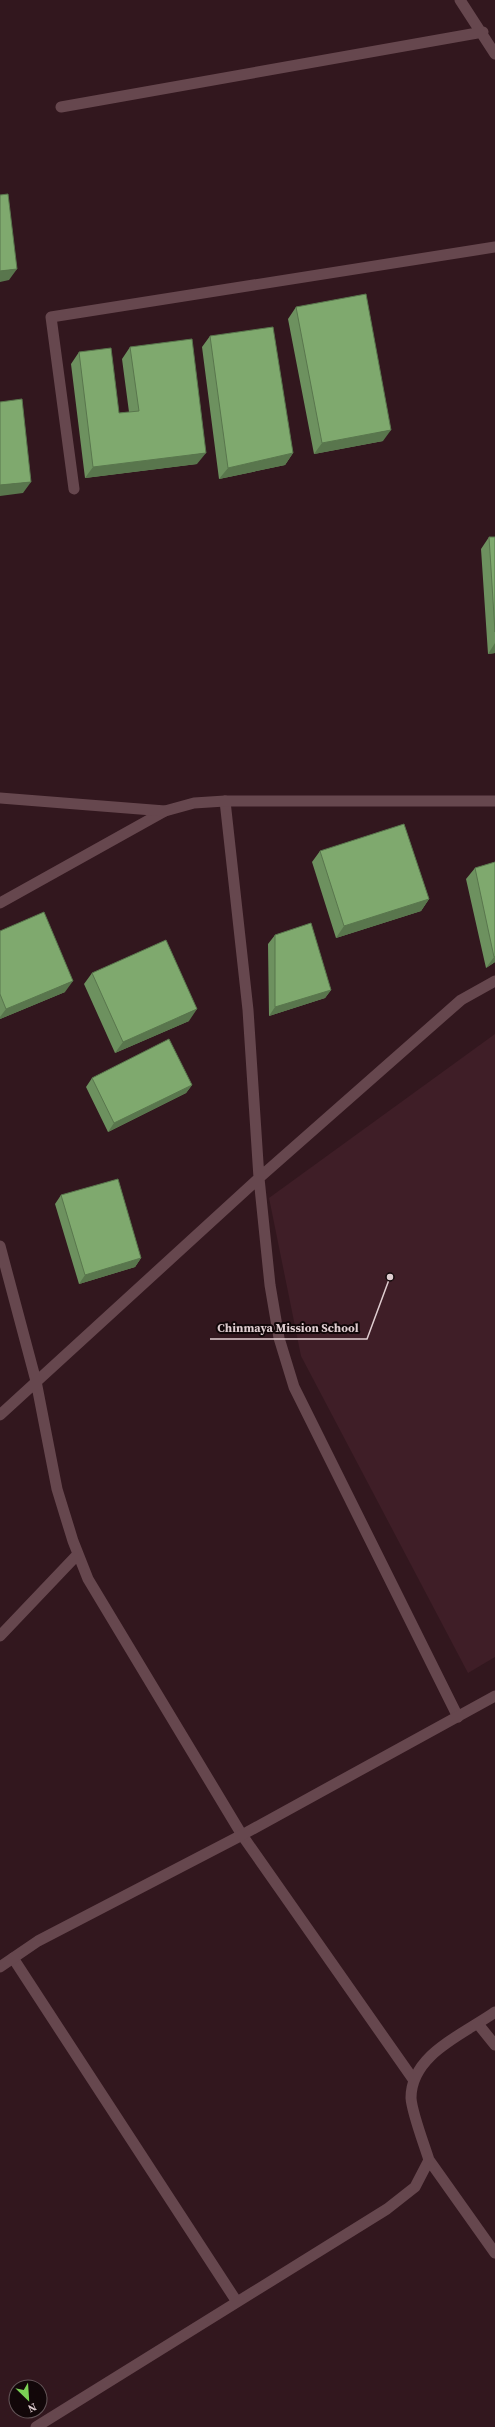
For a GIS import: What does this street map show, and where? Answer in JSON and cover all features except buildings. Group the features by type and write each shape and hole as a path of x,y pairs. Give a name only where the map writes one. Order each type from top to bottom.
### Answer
{"street":[{"path":"460,0 483,32 495,54"},
{"path":"61,107 483,32"},
{"path":"74,490 51,317 495,247"},
{"path":"0,798 165,811"},
{"path":"225,801 248,1010 260,1178 270,1285 279,1338 294,1387 458,1717"},
{"path":"0,903 165,811 194,803 225,801 495,801"},
{"path":"0,1415 260,1178 461,1000 495,981"},
{"path":"0,1246 36,1381 57,1490 78,1554 88,1579 242,1835 413,2079"},
{"path":"0,1636 78,1554"},
{"path":"0,1967 38,1941 242,1835 495,1696"},
{"path":"13,1958 237,2302"},
{"path":"495,2012 429,2057 413,2079 411,2099 429,2160 495,2253"},
{"path":"478,2024 495,2045"},
{"path":"36,2427 388,2209 415,2187 429,2160"}],"shaded area":[{"path":"495,1034 495,1657 468,1673 301,1356 269,1198"}],"place":[{"name":"Chinmaya Mission School","path":"390,1277"}]}
